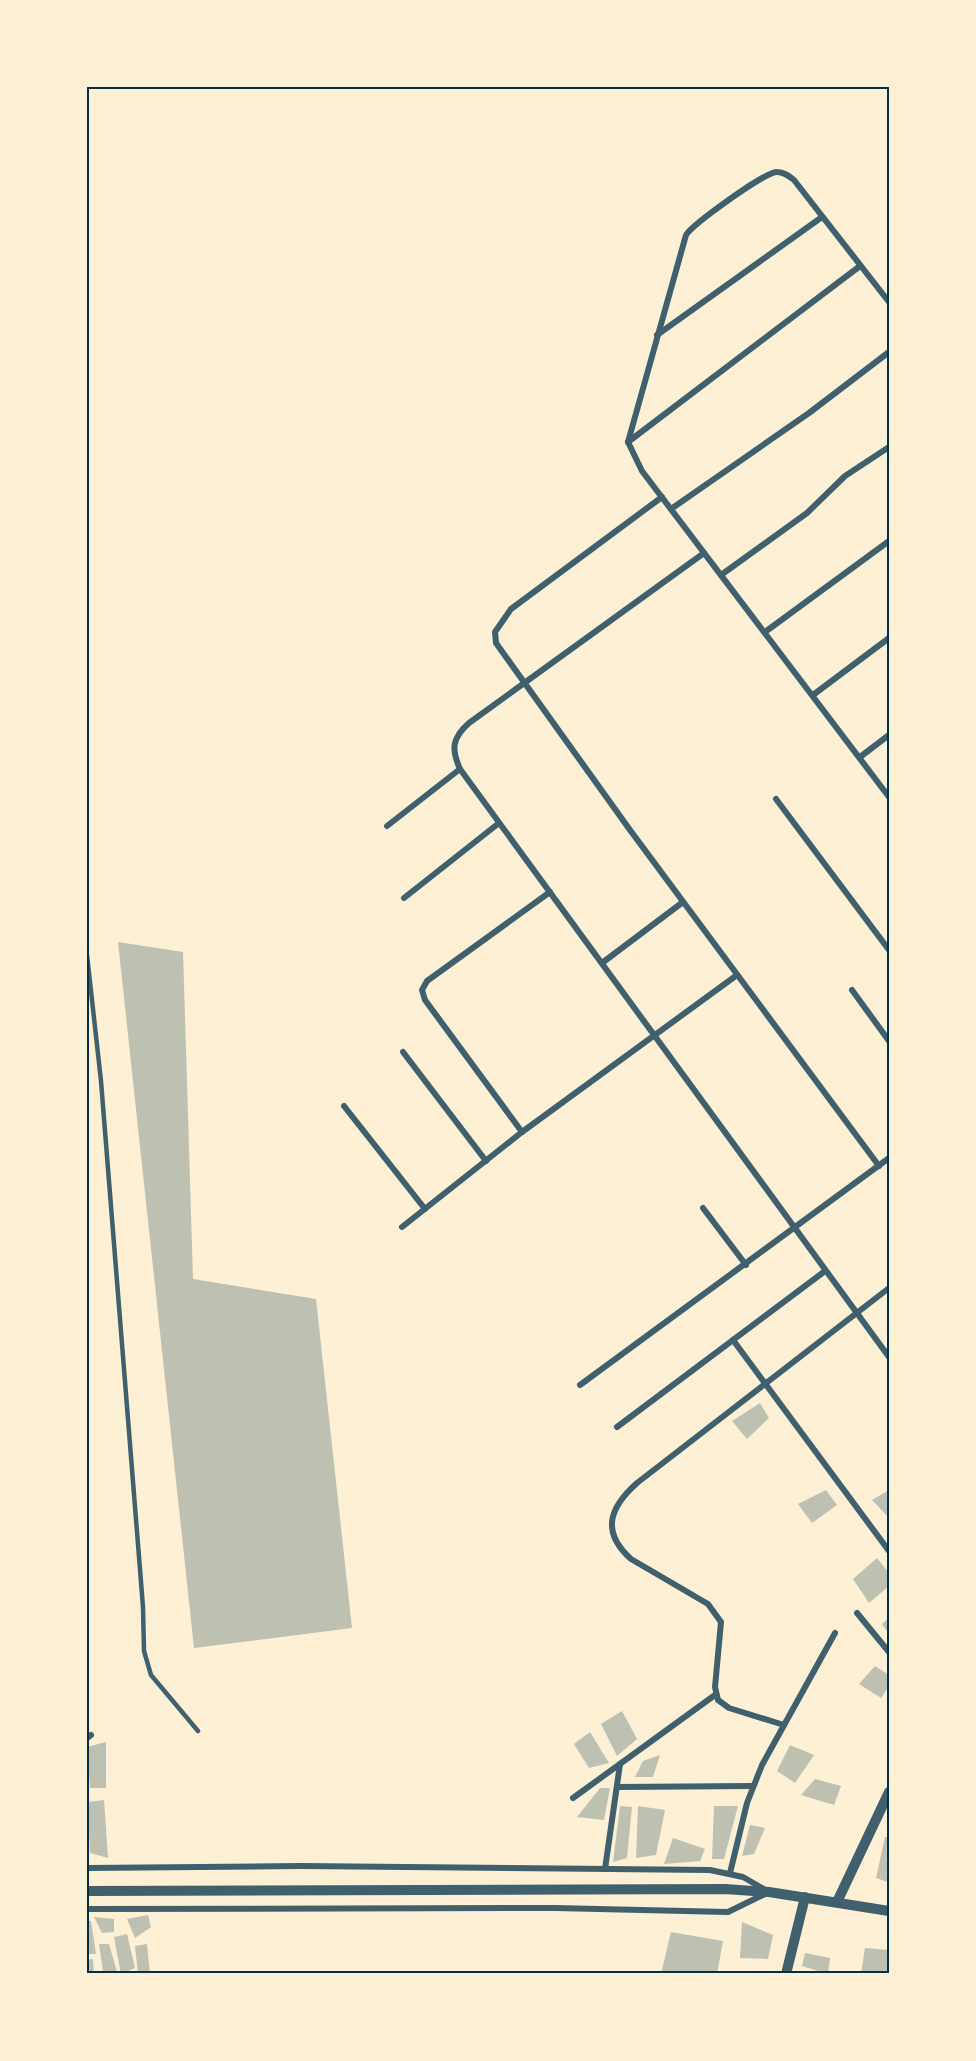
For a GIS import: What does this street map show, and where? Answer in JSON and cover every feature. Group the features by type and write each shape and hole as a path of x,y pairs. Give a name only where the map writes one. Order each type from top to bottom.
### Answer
{"street":[{"path":"889,302 794,180 786,174 769,173 697,223 686,235 628,442 642,471 889,797"},
{"path":"657,336 822,217"},
{"path":"628,442 860,266"},
{"path":"672,509 809,413 889,352"},
{"path":"721,575 815,507 845,476 889,447"},
{"path":"662,497 503,617 495,632 496,643 523,684 879,1166"},
{"path":"765,632 889,541"},
{"path":"704,553 460,730 453,749 460,769 889,1357"},
{"path":"813,695 889,638"},
{"path":"860,757 889,735"},
{"path":"387,826 460,769"},
{"path":"776,799 889,950"},
{"path":"404,898 499,823"},
{"path":"522,1132 425,999 422,990 427,981 550,892"},
{"path":"602,963 683,902"},
{"path":"402,1227 522,1132 737,975"},
{"path":"852,990 889,1041"},
{"path":"403,1052 486,1161"},
{"path":"344,1106 425,1209"},
{"path":"580,1385 888,1161"},
{"path":"703,1208 746,1265"},
{"path":"617,1427 825,1271"},
{"path":"784,1725 729,1708 718,1700 716,1695 721,1622 708,1604 631,1559 622,1551 615,1540 612,1520 619,1502 632,1488 889,1288"},
{"path":"733,1340 889,1551"},
{"path":"856,1613 889,1652"},
{"path":"730,1873 753,1786 835,1633"},
{"path":"573,1798 716,1695"},
{"path":"605,1869 620,1764"},
{"path":"617,1787 753,1786"},
{"path":"837,1902 889,1792"},
{"path":"87,1868 313,1866 605,1869 730,1873 769,1892"},
{"path":"87,1891 725,1889 769,1892 889,1911"},
{"path":"87,1909 555,1908 728,1912 769,1892"},
{"path":"786,1974 805,1897"}],"lane":[{"path":"87,955 101,1081 144,1651 151,1675 198,1731"}],"building":[{"path":"118,942 183,952 193,1279 316,1299 352,1628 194,1648"},
{"path":"760,1403 769,1418 747,1439 732,1421"},
{"path":"826,1490 837,1505 812,1523 798,1504"},
{"path":"889,1490 889,1518 872,1500"},
{"path":"877,1558 889,1573 889,1586 869,1603 853,1579"},
{"path":"889,1618 889,1634 882,1624"},
{"path":"875,1666 889,1675 889,1686 881,1698 859,1684"},
{"path":"622,1711 637,1739 617,1756 601,1724"},
{"path":"590,1732 609,1763 589,1768 574,1744"},
{"path":"106,1742 106,1788 90,1788 87,1747"},
{"path":"790,1745 814,1755 795,1783 777,1771"},
{"path":"660,1755 653,1777 635,1777 643,1761"},
{"path":"815,1779 841,1786 834,1805 801,1795"},
{"path":"600,1788 610,1788 604,1820 577,1817"},
{"path":"104,1800 108,1858 90,1853 87,1802"},
{"path":"620,1806 632,1807 627,1858 613,1862"},
{"path":"638,1806 665,1810 656,1855 636,1858"},
{"path":"714,1806 738,1806 724,1859 712,1859"},
{"path":"750,1825 765,1828 754,1854 742,1856"},
{"path":"885,1837 889,1837 888,1882 876,1878"},
{"path":"673,1838 705,1849 700,1861 664,1864"},
{"path":"148,1915 151,1927 135,1938 127,1919"},
{"path":"94,1917 114,1919 114,1932 102,1933"},
{"path":"87,1921 91,1921 96,1954 87,1954"},
{"path":"742,1922 773,1935 768,1959 740,1958"},
{"path":"671,1932 723,1941 717,1974 661,1974"},
{"path":"127,1934 135,1968 121,1974 114,1937"},
{"path":"99,1944 109,1944 117,1972 103,1972"},
{"path":"147,1944 150,1974 138,1974 135,1946"},
{"path":"865,1948 889,1950 889,1974 861,1974"},
{"path":"805,1953 830,1958 828,1974 802,1966"},
{"path":"93,1959 94,1974 87,1974 87,1960"}]}
